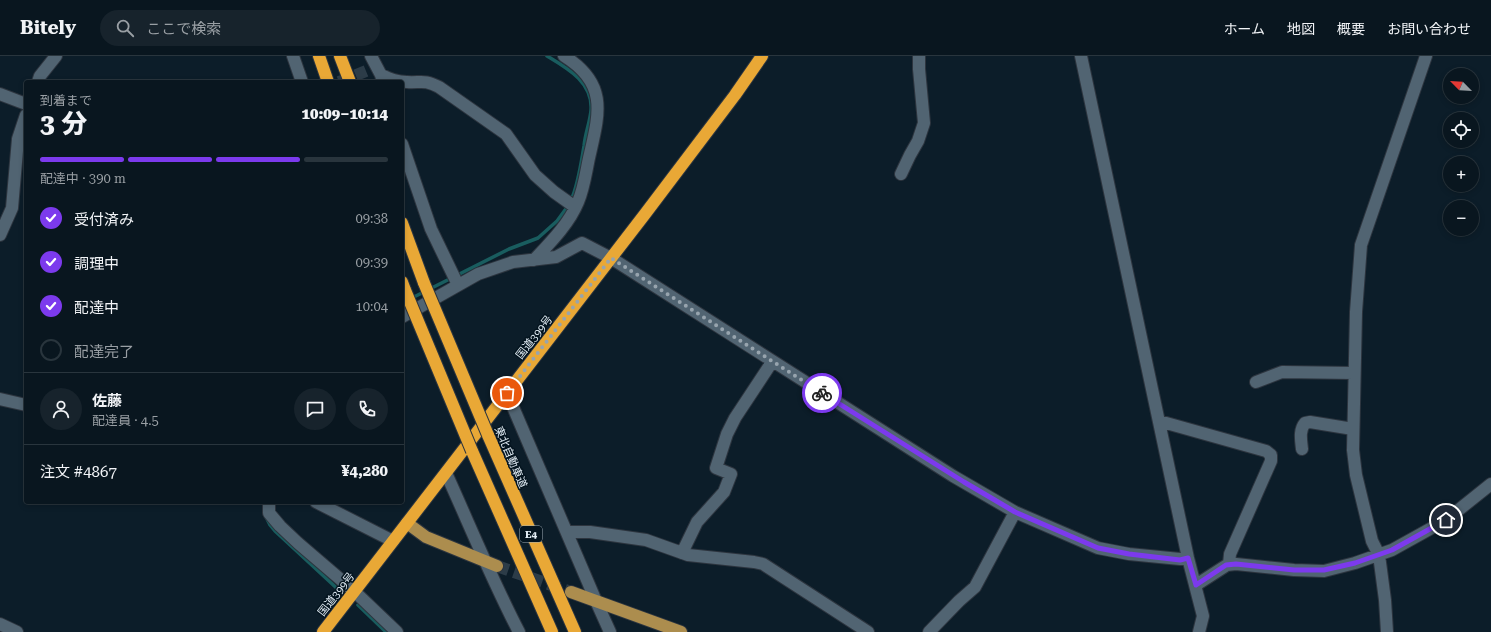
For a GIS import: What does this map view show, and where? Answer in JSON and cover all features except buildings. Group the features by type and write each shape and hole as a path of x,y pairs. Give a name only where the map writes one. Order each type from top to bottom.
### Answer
{"highway":[{"path":"319,56 327,80"},
{"path":"340,56 349,80"},
{"name":"国道399号","path":"323,632 611,258 735,95 762,56"},
{"name":"東北自動車道","path":"404,228 424,283 488,435 575,632"},
{"name":"E4","path":"404,288 472,451 552,632"}],"main road":[{"path":"407,523 426,537 492,564"},
{"path":"571,592 681,632"}],"street":[{"path":"39,80 40,76 56,56"},
{"path":"293,56 301,80"},
{"path":"534,260 555,238 571,204 581,191 598,113 597,96 586,73 564,56"},
{"path":"901,174 918,141 924,124 919,56"},
{"path":"1081,56 1188,558 1203,616 1198,632"},
{"path":"1387,632 1385,600 1379,555 1372,542 1356,475 1353,450 1356,312 1361,245 1426,56"},
{"path":"376,70 392,80"},
{"path":"404,82 430,82 506,134 535,175 571,204"},
{"path":"0,94 24,103"},
{"path":"0,235 12,208 18,139 24,121"},
{"path":"404,150 431,229 455,279"},
{"path":"404,316 455,279 478,274 513,262 556,257 582,243 611,258 953,476 1015,512 1098,548 1129,554 1180,560 1188,558"},
{"path":"682,553 697,522 724,492 731,474 716,468 727,434 735,418 772,362"},
{"path":"1256,382 1282,372 1354,373"},
{"path":"507,393 610,632"},
{"path":"0,399 24,405"},
{"path":"1159,421 1266,451 1271,455 1271,461 1230,554 1229,564"},
{"path":"1302,449 1301,433 1302,426 1305,423 1310,422 1353,429"},
{"path":"446,473 473,536 492,564 496,588 519,632"},
{"path":"1196,585 1229,564 1294,570 1324,570 1355,563 1379,555 1392,550 1446,520 1491,484"},
{"path":"269,504 270,513 280,526 354,591 397,632"},
{"path":"320,504 393,541"},
{"path":"929,632 958,601 975,587 1015,512"},
{"path":"567,532 590,532 646,540 682,553 764,564 868,632"},
{"path":"0,624 17,632"}],"waterway":[{"path":"547,56 577,77 588,91 591,100 591,110 579,174 576,188 571,200"},
{"path":"404,302 509,249 538,238 557,221 568,206"},
{"path":"265,515 275,531 343,594"},
{"path":"358,605 386,632"}],"tunnel":[{"path":"344,80 366,71"},
{"path":"497,566 571,592"}],"way so far":[{"path":"507,393 611,258 822,393"}],"route":[{"path":"822,393 964,482 1015,512 1098,548 1129,554 1180,560 1188,558 1196,585 1226,565 1236,564 1294,570 1324,570 1355,563 1392,550 1446,520"}]}
